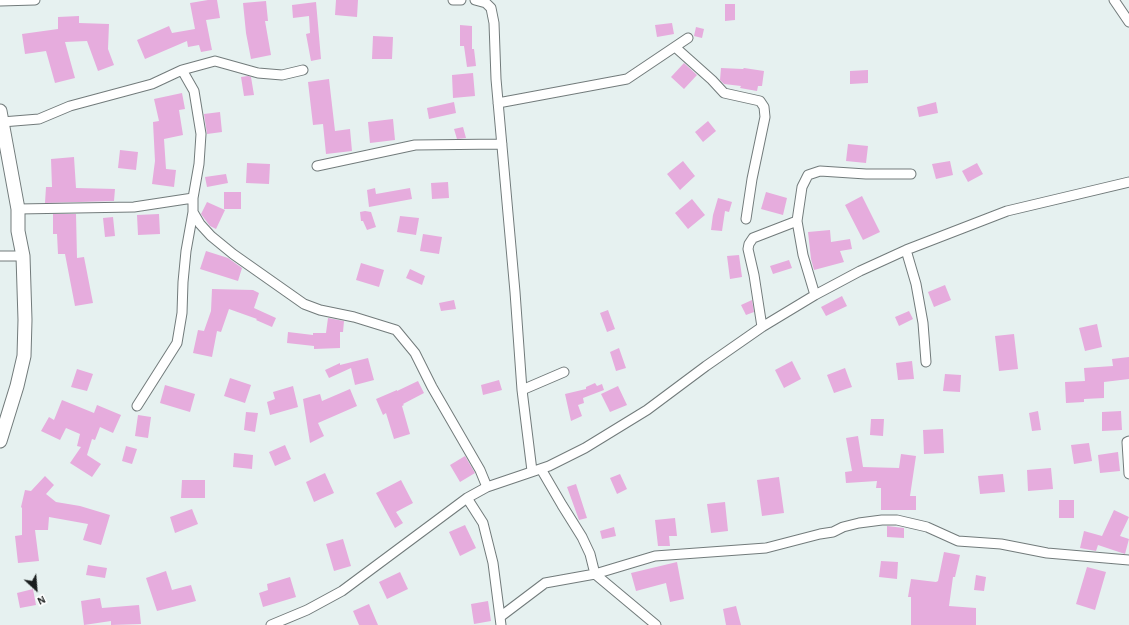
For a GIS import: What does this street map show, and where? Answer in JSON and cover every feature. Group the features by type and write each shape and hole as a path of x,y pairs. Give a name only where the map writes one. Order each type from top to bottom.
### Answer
{"street":[{"path":"0,1 35,0"},
{"path":"453,0 461,0"},
{"path":"475,0 486,3 492,8 494,23 496,79 522,390 537,470 562,505 582,537 590,554 595,574 656,625"},
{"path":"1114,0 1129,22"},
{"path":"498,103 627,79 688,38"},
{"path":"675,47 712,80 724,93 760,101 764,106 765,117 752,179 746,220"},
{"path":"0,441 17,386 24,356 25,320 23,256 18,231 18,209 1,117 39,119 87,101 152,84 182,70 215,61 258,73 282,75 303,70"},
{"path":"136,406 177,342 182,313 186,252 199,164 200,134 194,91 182,70"},
{"path":"317,166 414,145 502,144"},
{"path":"815,295 802,255 797,221 802,187 808,175 820,171 866,174 911,174"},
{"path":"271,625 307,610 342,591 467,498 487,487 549,466 585,448 647,410 762,327 815,295 860,271 906,250 1007,211 1129,182"},
{"path":"18,209 134,207 193,198"},
{"path":"193,212 200,224 211,236 233,254 304,304 320,310 354,317 396,330 414,353 480,470 487,487"},
{"path":"762,327 754,275 748,249 749,244 753,238 797,221"},
{"path":"906,250 916,284 921,310 926,362"},
{"path":"0,256 23,256"},
{"path":"522,390 564,372"},
{"path":"1129,441 1127,442 1129,474"},
{"path":"467,498 483,523 493,563 500,621"},
{"path":"500,621 545,583 595,574 655,556 766,548 820,534 834,532 843,527 859,523 882,520 897,520 926,527 958,541 1001,544 1046,553 1129,560"}],"building":[{"path":"217,0 220,18 206,20 212,50 201,52 199,45 188,47 187,41 145,59 137,40 169,26 172,33 195,29 190,3"},
{"path":"336,0 358,0 357,17 335,15"},
{"path":"266,1 268,21 265,21 271,55 251,59 246,33 243,3"},
{"path":"316,2 321,59 311,61 306,34 310,33 309,16 293,18 292,5"},
{"path":"725,4 735,4 735,20 725,21"},
{"path":"79,16 79,23 109,24 108,49 114,65 98,71 87,41 65,42 75,78 55,83 46,51 25,54 22,34 58,29 58,17"},
{"path":"672,23 674,34 657,37 655,25"},
{"path":"460,25 472,26 472,49 474,49 476,66 467,67 464,46 460,46"},
{"path":"696,27 704,29 702,38 694,36"},
{"path":"373,36 393,37 392,59 372,59"},
{"path":"684,63 697,75 684,89 671,77"},
{"path":"721,68 744,68 764,71 762,86 758,86 757,91 740,88 741,86 724,84 720,80"},
{"path":"868,70 868,83 850,84 850,71"},
{"path":"473,73 475,96 453,98 452,75"},
{"path":"241,77 251,77 254,95 244,96"},
{"path":"329,79 335,131 350,129 352,151 326,154 323,124 313,125 308,82"},
{"path":"182,93 185,109 179,110 183,135 164,139 166,169 176,170 174,187 152,184 155,161 153,122 159,121 154,99"},
{"path":"454,102 456,113 429,119 427,108"},
{"path":"936,102 938,113 919,117 917,107"},
{"path":"220,112 222,132 207,134 204,114"},
{"path":"393,119 395,140 370,143 368,122"},
{"path":"708,121 716,131 703,142 695,132"},
{"path":"463,127 466,138 457,139 454,129"},
{"path":"848,144 868,146 866,163 846,161"},
{"path":"120,150 138,152 136,170 118,168"},
{"path":"74,157 76,188 115,189 114,201 45,203 46,187 52,187 51,159"},
{"path":"683,161 695,176 680,190 667,174"},
{"path":"950,161 953,175 936,179 932,164"},
{"path":"247,163 270,164 269,184 246,183"},
{"path":"977,163 983,174 968,182 962,171"},
{"path":"226,174 228,183 207,187 205,177"},
{"path":"448,182 449,198 432,199 431,183"},
{"path":"375,188 376,194 410,188 412,199 369,207 367,190"},
{"path":"224,192 241,192 241,209 224,209"},
{"path":"766,192 787,198 783,215 761,209"},
{"path":"862,196 880,232 863,240 845,205"},
{"path":"718,198 732,202 729,212 725,211 722,231 711,230 713,215"},
{"path":"692,199 705,215 688,229 675,213"},
{"path":"207,202 225,210 216,229 210,226 201,214"},
{"path":"360,212 371,212 376,227 367,230 363,221 361,221"},
{"path":"53,214 76,214 77,258 84,257 93,303 75,306 65,254 58,254 57,234 53,234"},
{"path":"159,214 160,234 138,235 137,215"},
{"path":"400,216 419,218 416,235 397,232"},
{"path":"113,217 115,236 105,237 103,218"},
{"path":"830,230 831,242 850,239 852,249 840,251 844,262 814,270 811,259 808,232"},
{"path":"423,234 442,237 439,254 420,251"},
{"path":"206,251 228,258 242,268 238,281 200,269"},
{"path":"739,255 742,277 730,279 727,256"},
{"path":"789,260 792,268 773,274 770,266"},
{"path":"361,263 384,270 379,287 356,280"},
{"path":"410,269 425,276 422,285 406,278"},
{"path":"945,285 951,300 934,307 928,292"},
{"path":"212,289 253,290 259,293 254,308 276,318 272,327 256,320 257,319 229,309 221,332 217,331 212,357 193,353 198,330 204,331 211,311"},
{"path":"842,296 847,306 826,316 821,307"},
{"path":"454,300 456,309 441,311 439,303"},
{"path":"752,300 754,312 746,315 741,305"},
{"path":"608,310 615,329 607,332 600,313"},
{"path":"909,311 913,319 899,326 895,317"},
{"path":"328,318 344,321 343,332 340,332 340,348 314,349 314,346 287,343 288,332 313,335 313,333 326,333"},
{"path":"1097,324 1102,347 1085,351 1079,328"},
{"path":"1014,334 1018,369 999,371 995,336"},
{"path":"619,348 626,368 616,371 610,352"},
{"path":"1129,357 1129,379 1104,382 1104,398 1084,399 1084,402 1066,403 1065,382 1085,381 1084,368 1113,366 1112,359"},
{"path":"368,358 374,380 355,385 351,368 329,378 325,370 340,363 340,365"},
{"path":"792,361 801,379 784,388 775,370"},
{"path":"912,361 914,379 898,380 896,363"},
{"path":"845,368 852,387 834,393 827,375"},
{"path":"77,369 93,374 87,391 71,387"},
{"path":"945,374 961,375 960,392 943,391"},
{"path":"230,378 251,385 245,403 224,396"},
{"path":"499,380 502,390 483,395 481,385"},
{"path":"418,381 424,393 403,404 404,405 402,406 410,434 394,439 386,413 383,415 376,399"},
{"path":"595,383 597,386 602,384 604,390 583,398 584,403 578,405 582,416 571,421 565,394 586,389 586,387"},
{"path":"165,385 195,394 190,412 160,403"},
{"path":"293,386 298,407 270,415 267,402 275,399 273,392"},
{"path":"618,386 627,405 610,412 601,394"},
{"path":"350,389 357,406 318,423 324,436 310,443 303,399 320,394 322,401"},
{"path":"62,400 94,413 97,405 121,415 113,433 100,427 95,440 92,439 87,455 101,464 92,477 70,463 81,447 77,446 80,434 66,428 60,440 41,431 49,417 54,420"},
{"path":"1038,411 1041,430 1032,431 1029,413"},
{"path":"1121,411 1122,430 1102,431 1102,412"},
{"path":"246,412 258,413 255,432 244,430"},
{"path":"138,415 151,417 148,438 135,436"},
{"path":"871,419 884,419 883,436 870,435"},
{"path":"943,429 944,453 924,454 923,430"},
{"path":"858,436 863,467 899,468 901,454 916,456 910,496 916,496 916,510 881,510 881,488 876,488 877,481 846,483 845,472 852,471 846,438"},
{"path":"1089,443 1092,461 1074,464 1071,445"},
{"path":"285,445 291,459 275,466 269,452"},
{"path":"126,446 137,449 132,464 122,461"},
{"path":"1118,452 1120,471 1100,473 1098,455"},
{"path":"234,453 253,455 252,469 233,467"},
{"path":"465,456 475,473 460,482 450,465"},
{"path":"1051,468 1053,489 1028,491 1027,470"},
{"path":"325,473 334,493 314,502 306,482"},
{"path":"620,474 627,489 617,494 610,478"},
{"path":"1003,474 1005,492 980,494 978,476"},
{"path":"45,476 54,485 46,494 56,502 80,506 110,515 101,545 83,540 88,524 49,517 48,530 35,530 39,561 18,563 15,536 22,535 21,507 25,490 31,491"},
{"path":"779,477 784,513 762,516 757,480"},
{"path":"182,480 205,480 205,498 181,498"},
{"path":"401,480 413,503 396,512 403,523 395,528 376,493"},
{"path":"576,484 587,518 579,520 567,487"},
{"path":"1059,500 1074,500 1074,518 1059,518"},
{"path":"725,502 728,531 711,533 707,504"},
{"path":"192,509 198,524 175,533 170,517"},
{"path":"1114,510 1129,517 1120,536 1129,539 1125,554 1098,545 1096,551 1080,548 1084,531 1102,536"},
{"path":"675,518 677,536 669,536 670,546 658,546 655,520"},
{"path":"465,525 476,548 460,556 449,532"},
{"path":"887,526 904,528 904,538 887,537"},
{"path":"614,527 616,536 602,539 600,531"},
{"path":"343,539 351,566 334,571 326,544"},
{"path":"944,552 960,555 955,577 953,577 949,606 976,608 976,625 911,625 911,597 908,597 911,579 938,581"},
{"path":"881,561 898,562 897,579 879,577"},
{"path":"677,562 684,599 670,602 666,583 636,591 631,573"},
{"path":"88,565 107,568 105,578 86,575"},
{"path":"1087,567 1106,572 1095,610 1076,604"},
{"path":"166,571 172,590 191,585 196,601 157,611 146,578"},
{"path":"400,572 408,589 387,599 379,582"},
{"path":"976,575 986,577 984,591 974,590"},
{"path":"290,577 296,597 263,607 259,593 268,590 267,584"},
{"path":"33,589 36,605 20,608 17,593"},
{"path":"100,598 102,608 139,605 141,624 111,625 111,621 84,625 81,601"},
{"path":"488,601 491,621 474,624 471,604"},
{"path":"369,604 378,625 359,625 353,611"},
{"path":"736,606 741,625 726,625 723,609"}]}
